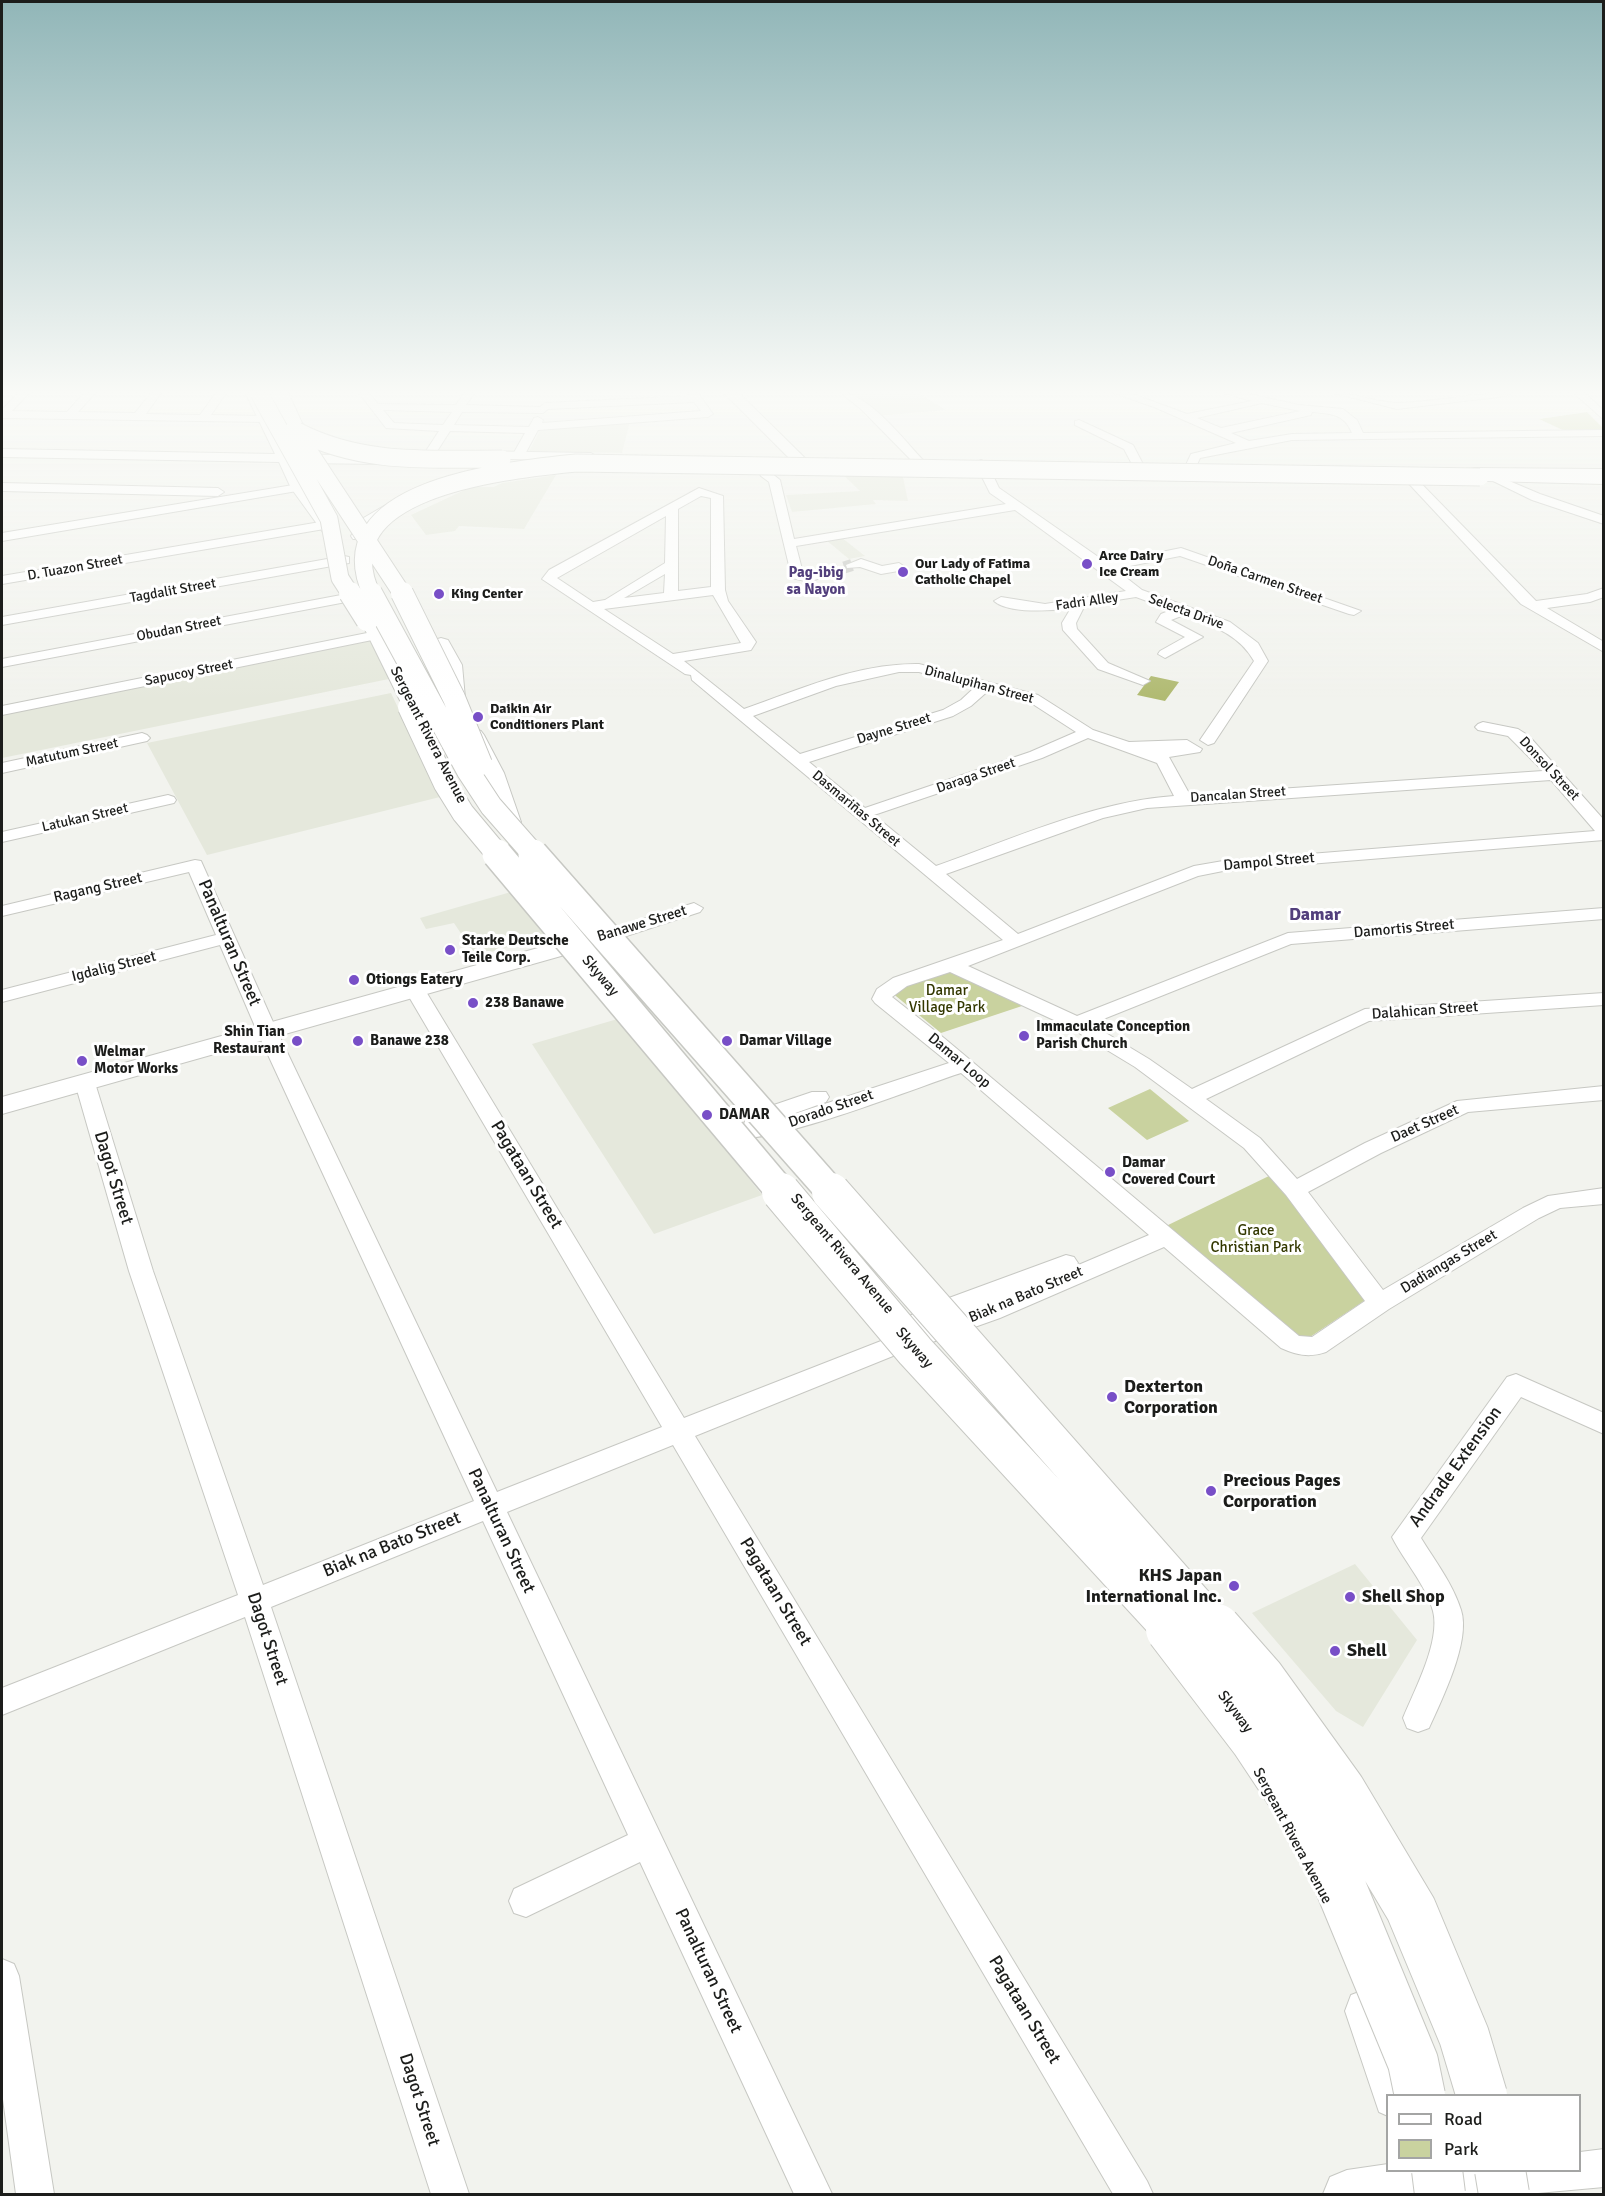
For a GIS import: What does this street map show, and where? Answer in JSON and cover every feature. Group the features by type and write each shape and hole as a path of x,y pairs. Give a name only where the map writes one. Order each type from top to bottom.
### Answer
{"highway":[{"name":"Skyway","path":"316,495 325,511 338,556 340,578 375,622"},
{"name":"Skyway","path":"338,495 410,606 454,698 479,759 515,831"},
{"name":"Skyway","path":"408,495 381,509 355,532 347,555 349,577 375,622 445,784 463,813 915,1351 1172,1630 1255,1739 1320,1837 1413,2062 1420,2094"},
{"name":"Skyway","path":"423,495 407,502 377,522 362,543 364,576 470,778 490,806 515,831 1260,1679 1340,1790 1411,1909 1464,2036 1481,2094"},
{"path":"441,644 451,665 454,698"}],"main road":[{"name":"Sergeant Rivera Avenue","path":"304,495 342,551 346,578 475,777 515,831 1255,1646 1331,1746 1396,1846 1474,1996 1501,2094"},
{"name":"Sergeant Rivera Avenue","path":"333,495 359,536 365,550 375,622 468,811 740,1132 901,1340 1167,1645 1269,1785 1329,1904 1387,2066 1394,2094"},
{"path":"359,536 366,523 411,495"},
{"name":"Sergeant Rivera Avenue","path":"359,536 379,552 386,572 494,773 515,831"},
{"name":"Banawe Street","path":"2,1106 610,935"},
{"path":"1347,2194 1426,2183 1516,2181"}],"street":[{"path":"2,537 258,495"},
{"path":"671,595 672,508 682,495"},
{"path":"672,658 746,646 749,638 721,601 718,590 716,495"},
{"path":"778,495 799,576 812,578 827,573"},
{"name":"Selecta Drive","path":"1002,495 1106,567 1137,593 1186,609 1235,631 1253,646 1261,661 1208,740"},
{"path":"1427,495 1532,606 1604,648"},
{"path":"1533,495 1604,520"},
{"path":"791,543 1016,506"},
{"name":"Dasmariñas Street","path":"672,508 554,573 549,579 599,605 693,674 1014,940"},
{"path":"2,523 39,531"},
{"name":"D. Tuazon Street","path":"2,580 326,525"},
{"name":"Doña Carmen Street","path":"1106,567 1134,563 1175,552 1354,611"},
{"name":"Tagdalit Street","path":"2,621 344,560"},
{"path":"852,565 861,563 881,570 899,567"},
{"path":"599,605 670,565"},
{"path":"599,605 718,590"},
{"path":"1532,606 1590,598 1604,592"},
{"name":"Fadri Alley","path":"1001,601 1046,608 1137,593"},
{"path":"1080,603 1069,623 1071,630 1102,666 1143,681"},
{"path":"1145,610 1165,603"},
{"path":"1165,654 1196,637 1163,622 1166,617 1186,609"},
{"name":"Obudan Street","path":"2,663 375,622"},
{"name":"Sapucoy Street","path":"2,711 375,622"},
{"path":"1581,635 1604,632"},
{"name":"Dinalupihan Street","path":"744,714 889,667 919,668 1033,699 1088,733 1163,760 1184,799"},
{"name":"Dayne Street","path":"797,760 948,713 966,703 985,686"},
{"name":"Donsol Street","path":"1483,727 1513,732 1523,739 1604,831"},
{"name":"Daraga Street","path":"862,814 1036,755 1088,733"},
{"name":"Matutum Street","path":"2,768 142,738"},
{"path":"1120,744 1187,745 1194,749 1148,755"},
{"name":"Dancalan Street","path":"933,873 1098,814 1147,803 1555,775"},
{"name":"Latukan Street","path":"2,837 168,800"},
{"name":"Dampol Street","path":"952,966 1194,871 1222,866 1604,835"},
{"name":"Ragang Street","path":"2,910 195,865"},
{"name":"Panalturan Street","path":"195,865 267,1031 813,2194"},
{"name":"Banawe Street","path":"610,935 694,908"},
{"name":"Damortis Street","path":"1076,1023 1288,939 1604,913"},
{"name":"Igdalig Street","path":"2,996 227,938"},
{"path":"952,966 1076,1023 1193,1097 1252,1143 1294,1190 1380,1303"},
{"name":"Damar Loop","path":"952,966 886,987 882,993 882,999 957,1059 1290,1342 1303,1347"},
{"name":"Pagataan Street","path":"415,990 1134,2194"},
{"name":"Dalahican Street","path":"1193,1097 1365,1015 1604,999"},
{"name":"Dorado Street","path":"740,1132 957,1059"},
{"name":"Dagot Street","path":"85,1083 141,1271 255,1600 450,2194"},
{"name":"Daet Street","path":"1294,1190 1373,1148 1464,1106 1604,1093"},
{"name":"Dadiangas Street","path":"1303,1347 1317,1346 1380,1303 1531,1213 1556,1201 1604,1196"},
{"name":"Biak na Bato Street","path":"2,1702 678,1431 1161,1233"},
{"name":"Andrade Extension","path":"1418,1718 1438,1664 1449,1618 1436,1586 1406,1536 1516,1384 1604,1424"},
{"path":"526,1902 647,1842"},
{"path":"2,1976 35,2194"},
{"path":"1581,2171 1604,2168"},
{"path":"1516,2181 1577,2172"}],"shaded area":[{"path":"453,495 544,495 524,529 459,526 455,531 426,535 411,515"},
{"path":"786,495 907,495 908,501 873,500 876,504 792,512"},
{"path":"841,537 865,556 849,559 826,540"},
{"path":"373,639 389,679 2,758 2,714"},
{"path":"1151,676 1179,682 1165,701 1137,695"},
{"path":"391,693 440,797 207,855 147,743"},
{"path":"511,892 547,936 476,956 454,923 426,929 420,918"},
{"path":"621,1018 762,1195 654,1234 532,1044"},
{"path":"1355,1564 1417,1640 1363,1727 1336,1711 1252,1613"}],"green space":[{"name":"Damar Village Park","path":"943,968 1028,1004 941,1033 891,992"},
{"path":"1150,1089 1189,1121 1147,1140 1108,1108"},
{"name":"Grace Christian Park","path":"1271,1175 1367,1299 1310,1337 1294,1336 1164,1227"}],"tunnel":[{"path":"827,573 852,565"}],"place":[{"name":"Arce Dairy Ice Cream","path":"1087,564"},
{"name":"Our Lady of Fatima Catholic Chapel","path":"903,572"},
{"name":"King Center","path":"439,594"},
{"name":"Daikin Air Conditioners Plant","path":"478,717"},
{"name":"Starke Deutsche Teile Corp.","path":"450,950"},
{"name":"Otiongs Eatery","path":"354,980"},
{"name":"238 Banawe","path":"473,1003"},
{"name":"Immaculate Conception Parish Church","path":"1024,1036"},
{"name":"Shin Tian Restaurant","path":"297,1041"},
{"name":"Banawe 238","path":"358,1041"},
{"name":"Damar Village","path":"727,1041"},
{"name":"Welmar Motor Works","path":"82,1061"},
{"name":"DAMAR","path":"707,1115"},
{"name":"Damar Covered Court","path":"1110,1172"},
{"name":"Dexterton Corporation","path":"1112,1397"},
{"name":"Precious Pages Corporation","path":"1211,1491"},
{"name":"KHS Japan International Inc.","path":"1234,1586"},
{"name":"Shell Shop","path":"1350,1597"},
{"name":"Shell","path":"1335,1651"}],"district":[{"name":"Pag-ibig sa Nayon","path":"816,582"},
{"name":"Damar","path":"1315,915"}]}
